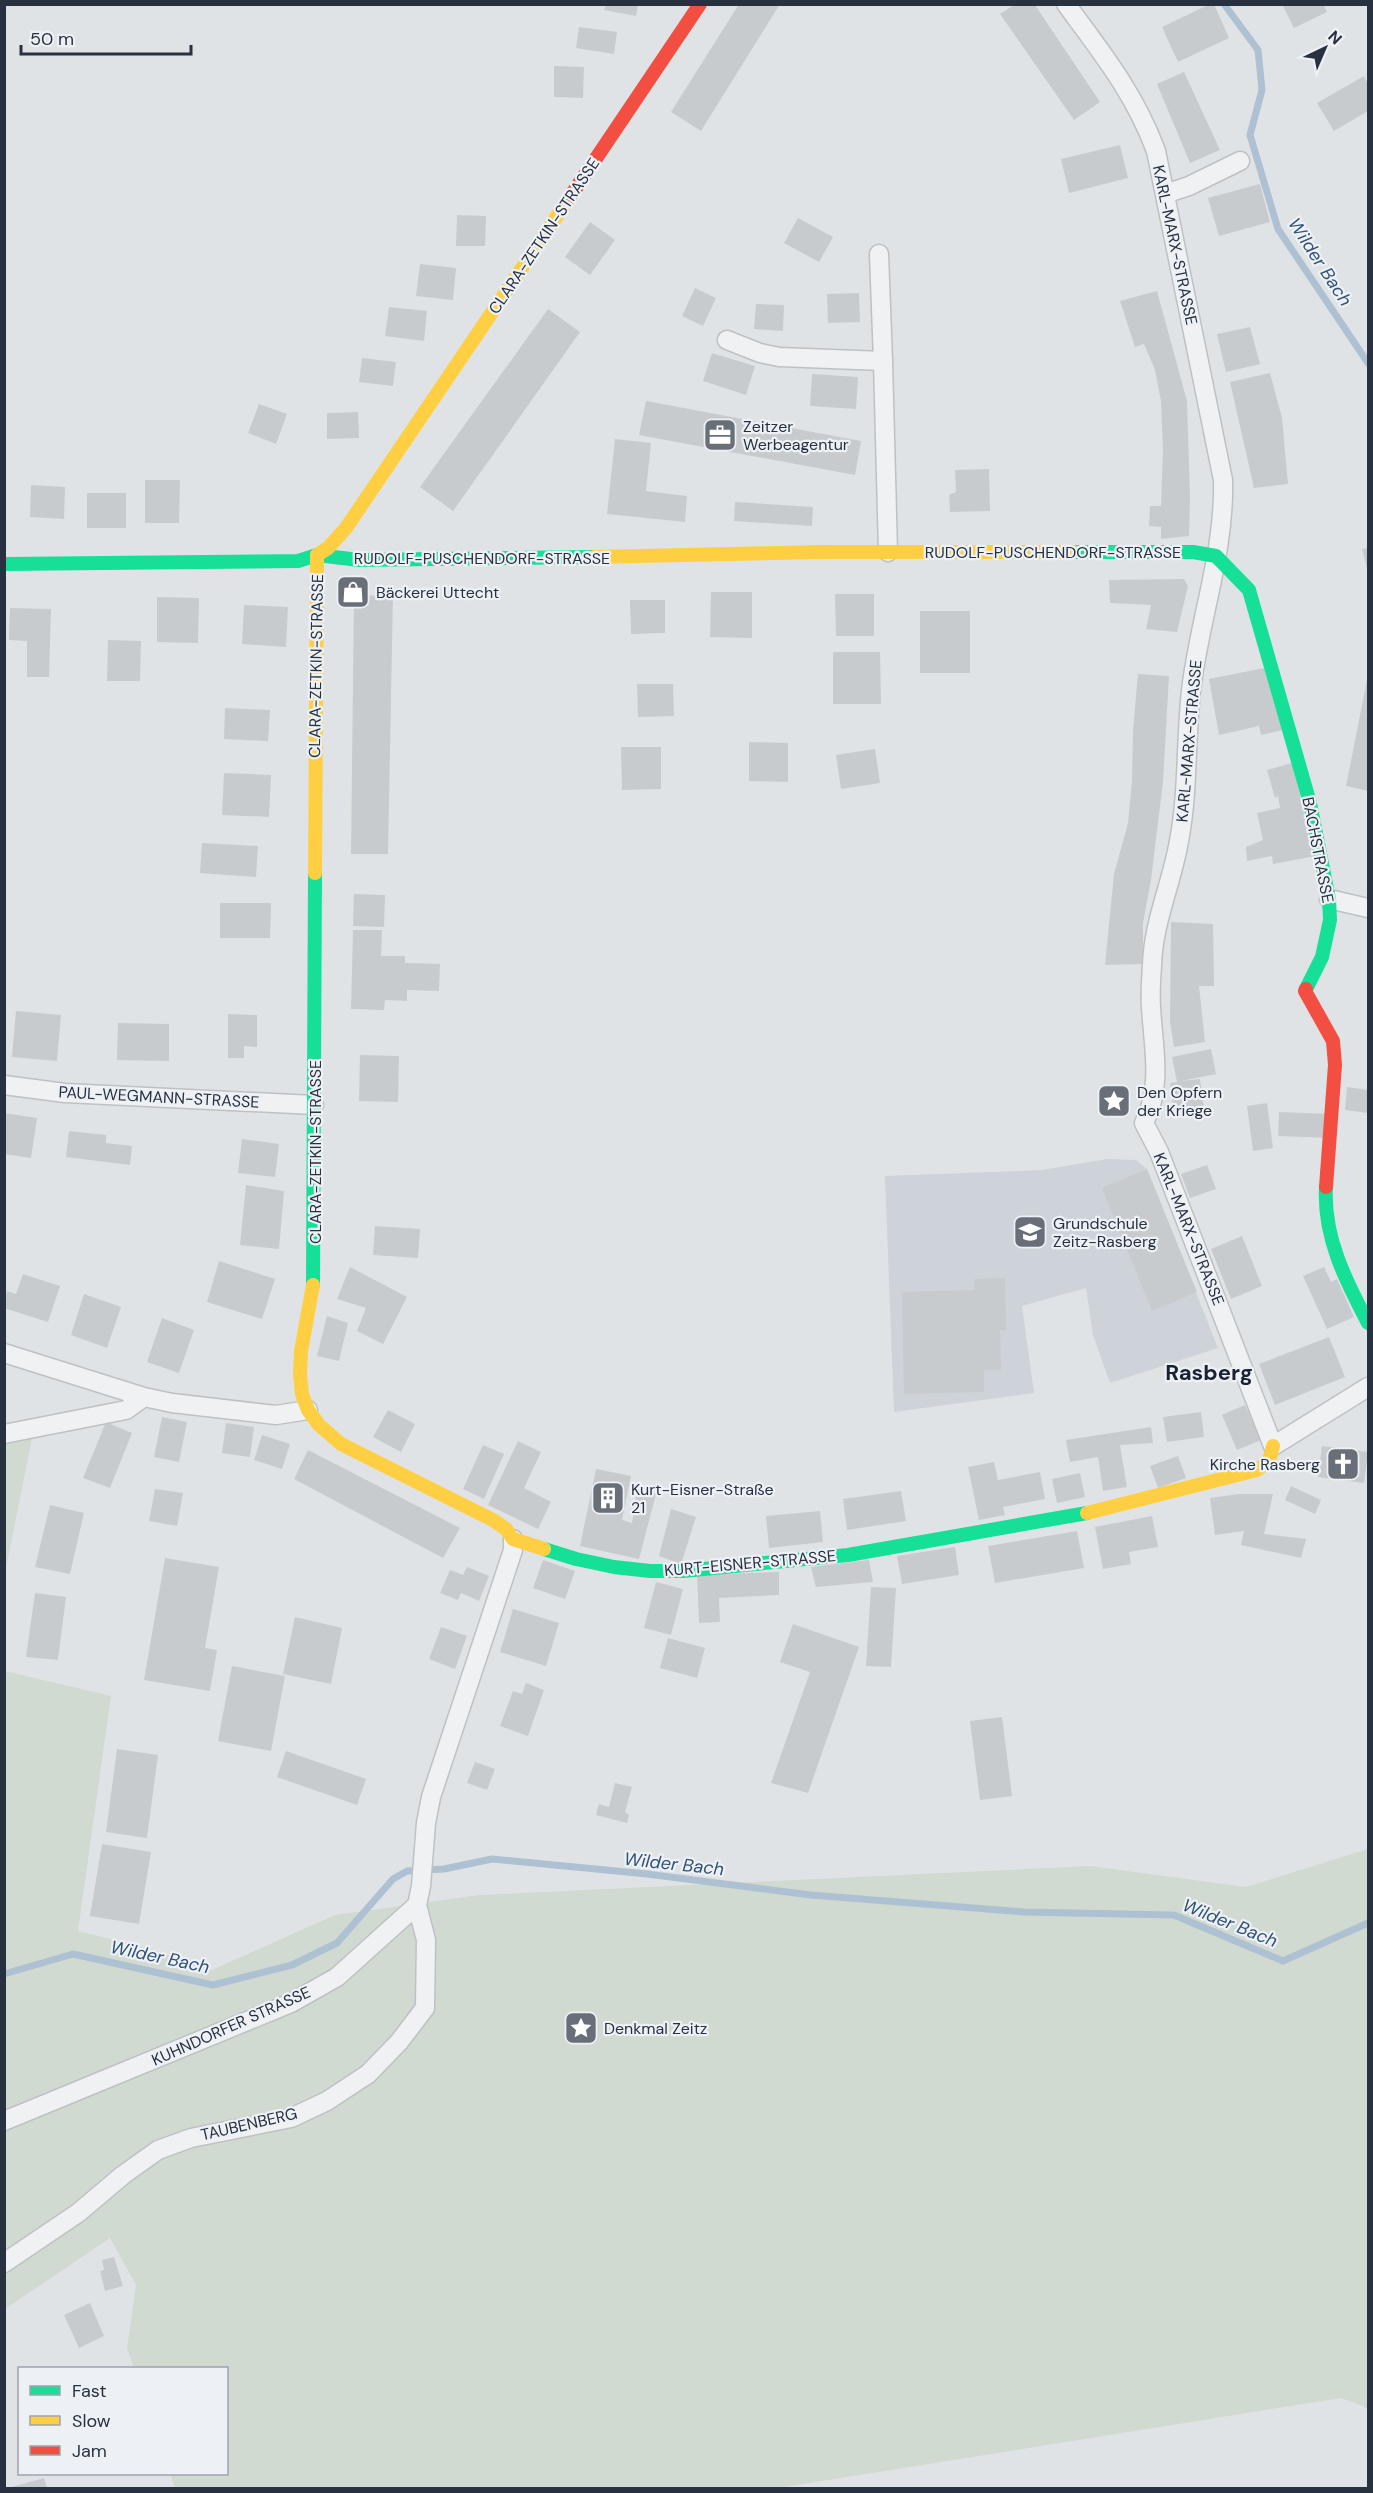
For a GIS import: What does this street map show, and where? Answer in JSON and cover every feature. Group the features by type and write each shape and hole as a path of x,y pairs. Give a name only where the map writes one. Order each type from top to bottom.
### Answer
{"street":[{"name":"CLARA-ZETKIN-STRASSE","path":"308,1410 302,1394 300,1375 301,1351 314,1281 315,1257 317,555 328,548 345,528 700,4"},
{"name":"KARL-MARX-STRASSE","path":"1066,4 1132,96 1156,151 1223,480 1224,511 1192,686 1184,814 1178,848 1157,923 1152,956 1150,1003 1156,1086 1151,1109 1144,1122 1159,1152 1273,1446"},
{"path":"1165,194 1189,186 1240,160"},
{"path":"879,254 888,552"},
{"path":"727,340 760,353 779,357 883,361"},
{"name":"RUDOLF-PUSCHENDORF-STRASSE","path":"4,564 289,561 317,555 359,560 888,552 1193,552 1216,556"},
{"name":"BACHSTRASSE","path":"1216,556 1249,590 1310,803 1329,899 1330,921 1322,957 1305,991 1333,1041 1335,1065 1325,1203 1328,1229 1346,1279 1368,1323"},
{"path":"1329,899 1368,908"},
{"name":"PAUL-WEGMANN-STRASSE","path":"4,1085 65,1093 314,1105"},
{"path":"4,1353 144,1397 172,1403 276,1415 308,1410"},
{"path":"1273,1446 1368,1387"},
{"path":"4,1434 126,1410 144,1397"},
{"name":"KURT-EISNER-STRASSE","path":"308,1410 319,1425 341,1444 493,1520 506,1529 513,1539 576,1559 650,1571 683,1571 848,1555 1077,1515 1257,1470 1269,1461 1273,1446"},
{"path":"417,1905 422,1886 426,1823 440,1764 513,1550 513,1539"},
{"name":"KUHNDORFER STRASSE","path":"4,2121 291,2003 337,1977 417,1905"},
{"name":"TAUBENBERG","path":"4,2263 78,2213 123,2175 158,2150 191,2138 291,2118 327,2101 368,2074 399,2042 424,2008 426,1940 417,1905"}],"shaded area":[{"name":"Grundschule Zeitz-Rasberg","path":"1107,1159 1136,1160 1147,1169 1218,1348 1110,1383 1093,1335 1086,1288 1022,1306 1034,1393 894,1412 885,1176 1042,1170"},
{"path":"33,1433 5,1573 5,1440"},
{"path":"5,1671 111,1696 78,1931 155,1950 212,1970 335,1915 480,1895 1090,1866 1246,1887 1368,1849 1368,2410 1341,2398 778,2488 175,2488 170,2475 228,2475 228,2367 134,2367 127,2348 136,2285 110,2238 5,2309"}],"building":[{"path":"606,4 638,4 636,16 604,10"},
{"path":"739,4 780,4 701,131 671,112"},
{"path":"1214,4 1229,38 1178,62 1162,27"},
{"path":"1282,4 1323,4 1327,12 1294,28"},
{"path":"1014,5 1035,5 1100,102 1074,120 1000,14"},
{"path":"579,27 617,32 614,54 576,48"},
{"path":"554,66 584,67 583,98 554,97"},
{"path":"1184,72 1220,150 1190,163 1157,84"},
{"path":"1364,76 1368,85 1368,111 1334,131 1317,103"},
{"path":"1120,145 1128,178 1069,193 1061,159"},
{"path":"1260,184 1270,222 1219,236 1208,198"},
{"path":"457,215 486,216 485,246 456,246"},
{"path":"798,218 833,237 819,262 784,243"},
{"path":"590,222 615,240 590,275 565,257"},
{"path":"420,264 456,268 453,300 416,296"},
{"path":"695,288 716,298 703,326 682,316"},
{"path":"1157,291 1187,401 1190,497 1189,536 1161,539 1161,527 1149,526 1150,506 1161,506 1163,450 1161,401 1155,370 1144,344 1135,347 1120,301"},
{"path":"859,293 860,322 828,323 827,294"},
{"path":"756,304 784,305 783,331 754,329"},
{"path":"389,307 427,311 424,341 385,336"},
{"path":"548,309 580,332 453,511 420,487"},
{"path":"1250,327 1260,364 1226,372 1217,334"},
{"path":"712,353 755,366 746,395 703,381"},
{"path":"362,358 396,362 393,386 359,382"},
{"path":"1270,373 1282,418 1288,484 1254,488 1230,382"},
{"path":"812,374 858,377 856,409 810,406"},
{"path":"646,401 861,441 855,475 639,435"},
{"path":"259,404 287,414 276,444 248,433"},
{"path":"358,412 359,438 327,439 327,413"},
{"path":"615,439 651,443 646,491 687,496 685,522 607,514"},
{"path":"989,469 990,511 950,512 949,495 956,492 955,470"},
{"path":"145,480 180,480 179,523 145,523"},
{"path":"31,485 65,487 64,519 30,517"},
{"path":"87,493 126,493 126,528 87,528"},
{"path":"735,502 813,507 812,526 734,521"},
{"path":"1368,548 1368,572 1362,549"},
{"path":"1184,579 1188,586 1177,632 1146,629 1151,605 1110,603 1109,580"},
{"path":"711,592 752,592 752,638 710,637"},
{"path":"835,594 874,594 874,636 836,636"},
{"path":"354,595 393,596 388,854 351,854"},
{"path":"157,597 199,598 198,643 157,642"},
{"path":"630,600 665,600 665,633 631,634"},
{"path":"244,605 288,607 286,647 242,644"},
{"path":"10,608 51,609 49,677 27,677 27,641 9,640"},
{"path":"920,611 970,611 970,673 920,673"},
{"path":"108,640 141,641 140,681 107,681"},
{"path":"833,652 880,652 881,704 833,704"},
{"path":"1274,666 1291,728 1261,735 1259,726 1219,735 1209,679"},
{"path":"1138,674 1169,676 1163,782 1151,880 1143,923 1143,964 1105,965 1114,874 1128,823"},
{"path":"1368,680 1368,791 1346,786"},
{"path":"637,684 673,684 674,716 638,717"},
{"path":"225,708 270,710 268,741 224,739"},
{"path":"749,742 788,743 788,782 749,781"},
{"path":"621,747 661,747 661,789 622,790"},
{"path":"875,749 880,783 841,789 836,755"},
{"path":"1292,763 1315,856 1273,864 1272,856 1247,861 1246,847 1263,840 1257,813 1280,808 1278,796 1275,798 1267,770"},
{"path":"224,773 271,775 269,817 222,815"},
{"path":"202,843 258,846 256,877 200,873"},
{"path":"354,894 385,895 384,927 353,926"},
{"path":"220,903 271,903 270,938 220,938"},
{"path":"1171,922 1213,924 1214,986 1199,986 1205,1042 1174,1047 1170,1022"},
{"path":"353,930 382,930 381,956 405,956 405,963 440,964 439,991 407,990 407,1001 385,1000 384,1010 351,1009"},
{"path":"16,1011 61,1015 57,1061 12,1057"},
{"path":"228,1014 257,1015 257,1047 244,1046 244,1058 228,1058"},
{"path":"118,1023 169,1024 169,1061 117,1060"},
{"path":"1211,1049 1216,1074 1181,1081 1200,1079 1204,1109 1174,1113 1170,1083 1177,1082 1172,1057"},
{"path":"360,1055 399,1056 398,1102 359,1101"},
{"path":"1347,1087 1368,1090 1368,1113 1345,1110"},
{"path":"1267,1103 1273,1148 1253,1151 1247,1106"},
{"path":"1279,1112 1330,1114 1329,1138 1278,1136"},
{"path":"4,1113 37,1118 31,1158 4,1154"},
{"path":"69,1131 106,1135 106,1143 132,1146 130,1165 66,1157"},
{"path":"242,1139 279,1144 275,1177 238,1173"},
{"path":"1207,1165 1216,1189 1190,1198 1181,1174"},
{"path":"1147,1169 1197,1292 1152,1311 1102,1188"},
{"path":"246,1185 284,1191 279,1249 240,1245"},
{"path":"375,1226 420,1229 418,1258 373,1255"},
{"path":"1242,1236 1262,1286 1231,1299 1211,1249"},
{"path":"219,1261 275,1279 262,1319 207,1302"},
{"path":"350,1267 407,1297 383,1344 357,1331 366,1308 337,1299"},
{"path":"1324,1267 1331,1282 1337,1279 1354,1317 1327,1329 1303,1276"},
{"path":"23,1274 60,1286 48,1322 4,1308 7,1291 16,1294"},
{"path":"1005,1278 1006,1330 1000,1330 1001,1370 984,1370 984,1392 904,1394 902,1292 975,1290 974,1279"},
{"path":"84,1294 121,1307 107,1348 71,1335"},
{"path":"327,1316 348,1323 339,1361 317,1356"},
{"path":"162,1318 194,1330 179,1373 147,1362"},
{"path":"1329,1337 1345,1377 1275,1405 1259,1364"},
{"path":"1245,1405 1261,1440 1237,1450 1222,1415"},
{"path":"388,1410 415,1424 401,1452 373,1437"},
{"path":"1201,1412 1204,1437 1167,1442 1163,1417"},
{"path":"162,1417 187,1422 179,1462 154,1457"},
{"path":"106,1422 132,1433 110,1488 83,1478"},
{"path":"226,1423 254,1427 250,1457 222,1453"},
{"path":"1151,1427 1153,1443 1120,1445 1127,1487 1103,1491 1098,1457 1070,1462 1066,1440"},
{"path":"262,1435 290,1444 282,1469 254,1460"},
{"path":"518,1441 541,1452 524,1488 551,1502 538,1529 488,1505"},
{"path":"483,1445 504,1454 484,1499 463,1489"},
{"name":"Kirche Rasberg","path":"1322,1446 1368,1452 1364,1483 1318,1477"},
{"path":"308,1450 460,1528 443,1558 294,1479"},
{"path":"1178,1456 1186,1478 1158,1488 1150,1466"},
{"path":"994,1462 998,1480 1040,1472 1045,1499 1003,1507 1005,1515 979,1520 968,1467"},
{"name":"Kurt-Eisner-Straße 21","path":"596,1469 631,1476 622,1520 632,1523 637,1489 656,1494 639,1559 580,1546"},
{"path":"1080,1473 1085,1497 1057,1503 1052,1479"},
{"path":"1291,1486 1321,1500 1315,1514 1285,1500"},
{"path":"155,1489 183,1493 177,1526 149,1521"},
{"path":"901,1491 906,1521 847,1530 843,1499"},
{"path":"1239,1494 1273,1494 1264,1534 1306,1539 1301,1558 1241,1545 1244,1531 1215,1535 1210,1498"},
{"path":"50,1505 84,1513 70,1574 35,1567"},
{"path":"671,1509 696,1517 681,1564 659,1556"},
{"path":"820,1511 823,1542 769,1548 766,1516"},
{"path":"1152,1516 1158,1547 1129,1552 1131,1564 1103,1569 1095,1527"},
{"path":"1077,1531 1084,1568 995,1583 988,1546"},
{"path":"955,1547 959,1575 902,1584 897,1556"},
{"path":"165,1558 219,1567 205,1648 217,1650 210,1691 144,1680"},
{"path":"543,1560 575,1571 565,1599 533,1588"},
{"path":"869,1560 873,1582 816,1587 811,1567"},
{"path":"467,1567 489,1576 479,1601 461,1593 458,1600 440,1593 450,1570 463,1575"},
{"path":"779,1572 779,1595 719,1598 720,1622 699,1623 697,1575"},
{"path":"656,1582 683,1589 671,1635 644,1628"},
{"path":"871,1587 896,1588 891,1667 866,1666"},
{"path":"35,1593 66,1597 58,1660 26,1657"},
{"path":"513,1609 559,1623 546,1666 500,1652"},
{"path":"295,1617 342,1628 331,1684 283,1674"},
{"path":"793,1624 859,1647 808,1793 771,1783 810,1672 780,1662"},
{"path":"441,1627 467,1636 455,1669 429,1659"},
{"path":"668,1638 705,1648 697,1678 660,1668"},
{"path":"232,1666 285,1676 271,1751 218,1741"},
{"path":"526,1683 544,1690 528,1736 500,1726 513,1691 522,1694"},
{"path":"1002,1717 1012,1796 980,1800 970,1721"},
{"path":"117,1749 158,1755 147,1838 106,1832"},
{"path":"286,1751 366,1779 357,1805 277,1777"},
{"path":"475,1762 495,1769 487,1790 467,1783"},
{"path":"615,1783 632,1787 625,1812 629,1815 627,1823 596,1815 599,1804 609,1807"},
{"path":"102,1844 151,1852 139,1924 90,1916"},
{"path":"114,2257 123,2286 105,2291 100,2271 104,2270 102,2260"},
{"path":"90,2303 104,2336 79,2348 64,2315"},
{"path":"44,2478 47,2488 8,2488"}],"waterway":[{"name":"Wilder Bach","path":"1224,4 1258,50 1262,90 1250,135 1278,229 1368,363"},
{"name":"Wilder Bach","path":"4,1974 73,1954 213,1985 292,1965 337,1943 393,1879 407,1871 444,1869 492,1859 647,1874 811,1895 1024,1912 1174,1915 1283,1961 1368,1923"}],"traffic: fast":[{"path":"1073,552 1193,552 1216,556 1249,590 1310,803 1329,899 1330,920 1322,957 1306,989"},
{"path":"4,564 298,561 317,555 359,560 594,557"},
{"path":"313,1285 315,873"},
{"path":"1326,1187 1326,1205 1332,1241 1344,1275 1368,1323"},
{"path":"544,1549 614,1567 650,1571 683,1571 848,1555 1087,1513"}],"traffic: slow":[{"path":"317,555 328,548 346,528 570,197"},
{"path":"594,557 822,552 1073,552"},
{"path":"315,873 317,555"},
{"path":"313,1285 301,1351 300,1375 302,1394 308,1410 319,1425 341,1444 493,1520 506,1529 513,1539 544,1549"},
{"path":"1087,1513 1257,1470 1269,1461 1273,1446"}],"traffic: jam":[{"path":"570,197 700,4"},
{"path":"1306,989 1305,991 1333,1041 1335,1065 1326,1187"}],"place":[{"name":"Zeitzer Werbeagentur","path":"720,435"},
{"name":"Bäckerei Uttecht","path":"353,592"},
{"name":"Den Opfern der Kriege","path":"1114,1101"},
{"name":"Grundschule Zeitz-Rasberg","path":"1030,1232"},
{"name":"Kirche Rasberg","path":"1343,1464"},
{"name":"Kurt-Eisner-Straße 21","path":"608,1498"},
{"name":"Denkmal Zeitz","path":"581,2028"}],"district":[{"name":"Rasberg","path":"1209,1372"}]}
